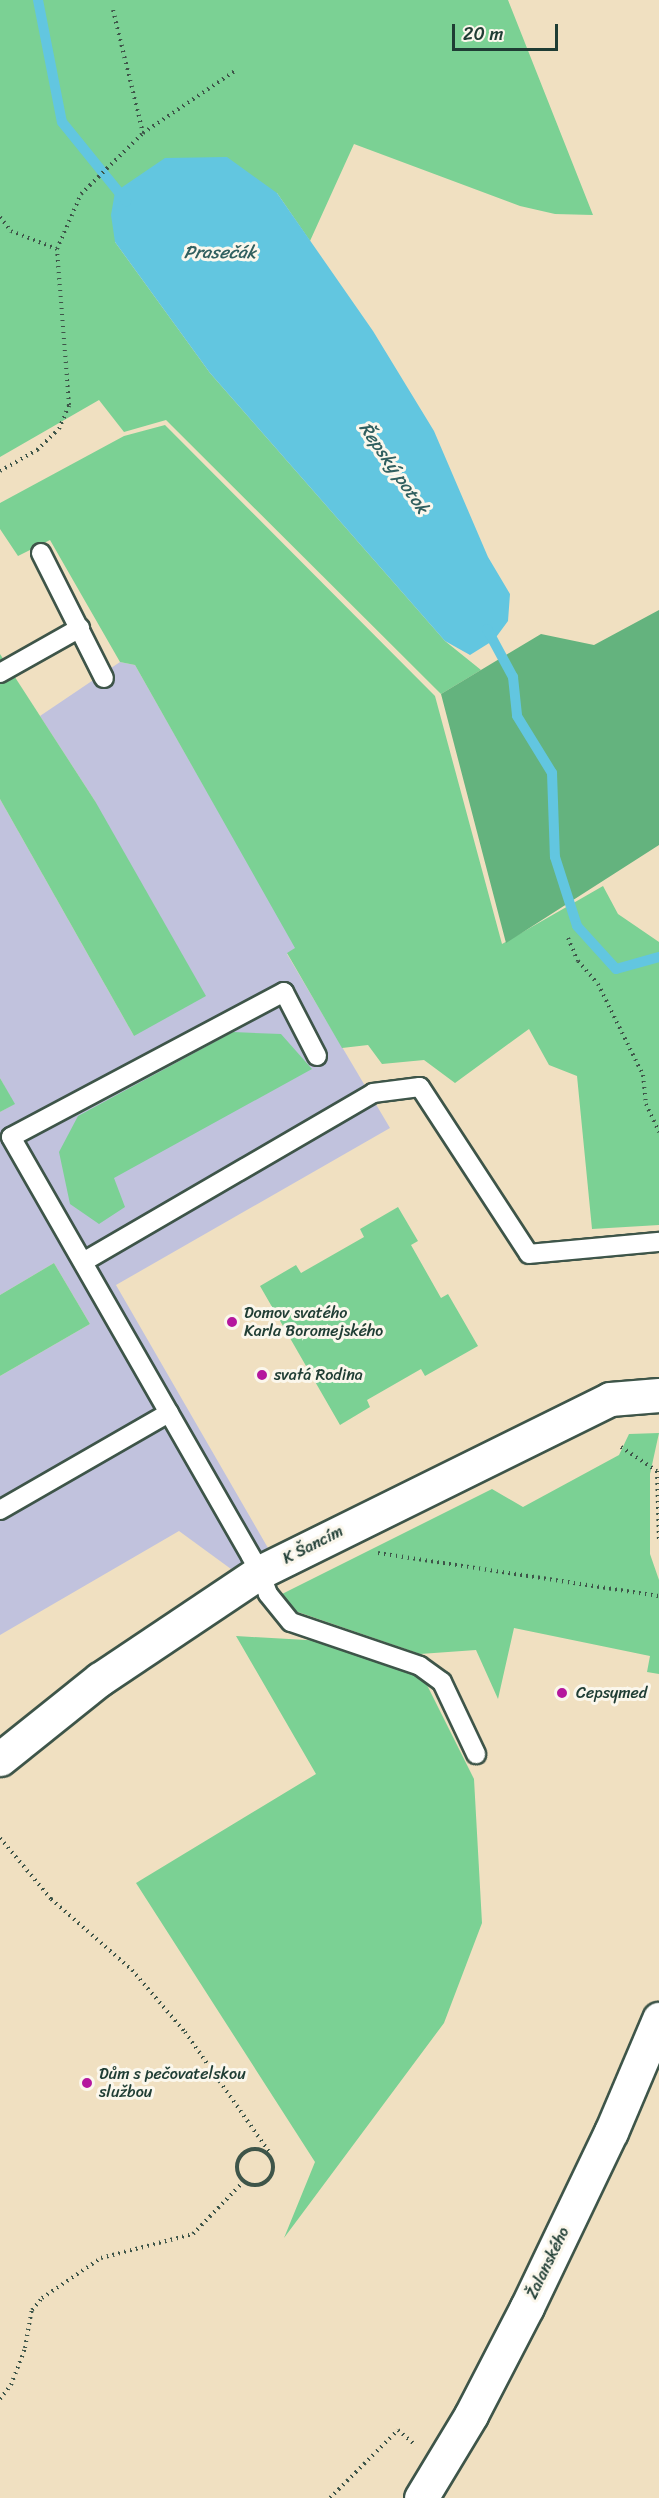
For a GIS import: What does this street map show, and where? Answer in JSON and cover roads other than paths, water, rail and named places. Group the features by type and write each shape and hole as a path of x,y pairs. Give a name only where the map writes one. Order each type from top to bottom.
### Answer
{"street":[{"name":"K Šancím","path":"0,1759 100,1679 260,1572 610,1399 659,1395"},
{"name":"Žalanského","path":"421,2498 471,2415 527,2307 611,2132 659,2019"}],"lane":[{"path":"41,553 104,678"},
{"path":"0,673 80,628"},
{"path":"317,1056 284,992 6,1134 83,1262 260,1572 268,1594 291,1622 420,1666 441,1682 476,1754"},
{"path":"83,1262 373,1093 420,1087 529,1254 659,1242"},
{"path":"0,1510 169,1413"}],"water":[{"name":"Prasečák","path":"227,157 277,193 373,331 434,431 488,557 510,594 508,621 494,640 470,655 445,641 210,373 115,242 111,215 115,192 165,158"}],"waterway":[{"name":"Řepský potok","path":"38,0 62,122 126,201"},
{"name":"Řepský potok","path":"487,629 513,677 517,716 552,773 555,857 577,926 616,969 659,957"}],"place":[{"name":"Domov svatého Karla Boromejského","path":"232,1322"},
{"name":"svatá Rodina","path":"262,1375"},
{"name":"Cepsymed","path":"562,1693"},
{"name":"Dům s pečovatelskou službou","path":"87,2083"}]}
